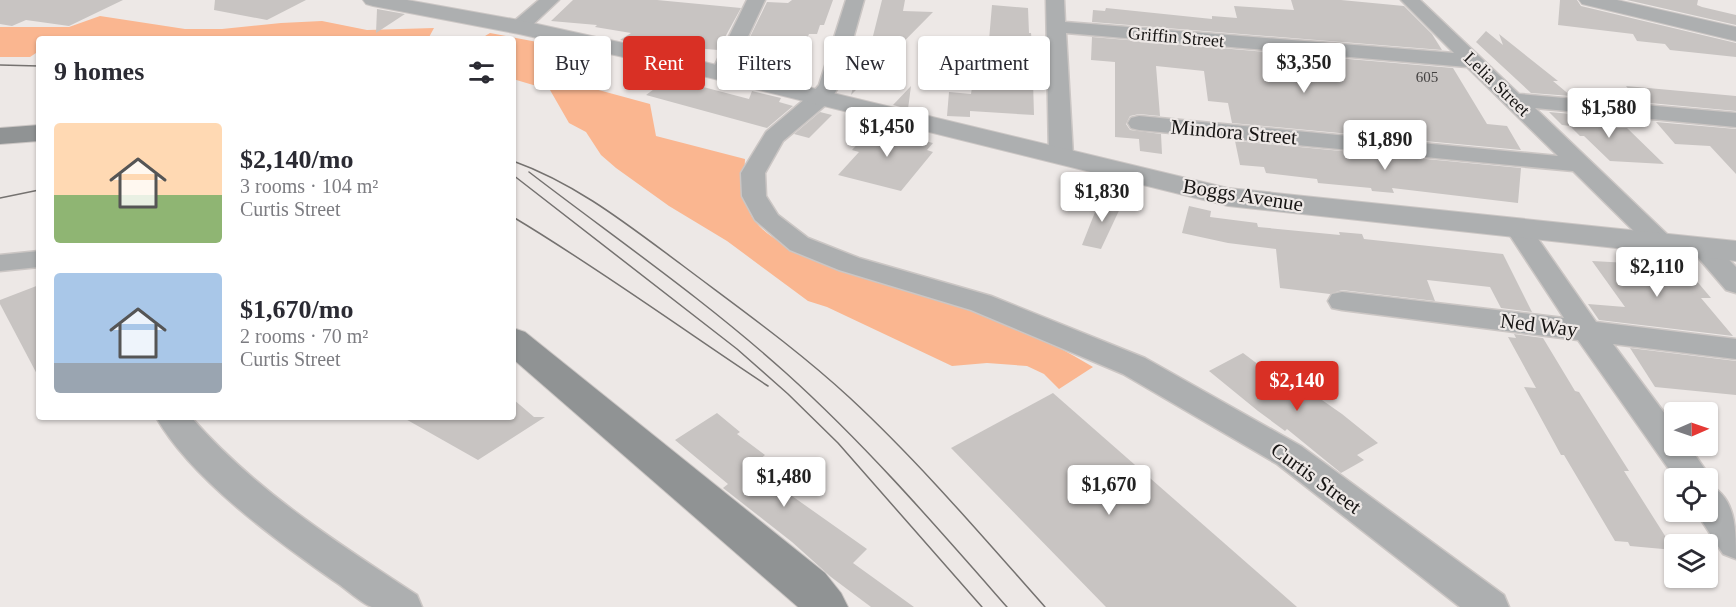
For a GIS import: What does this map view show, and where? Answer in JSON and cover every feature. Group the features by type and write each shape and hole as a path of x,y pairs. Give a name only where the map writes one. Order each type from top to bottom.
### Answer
{"main road":[{"path":"0,136 36,133"},
{"path":"516,343 809,587 825,607"}],"street":[{"name":"Boggs Avenue","path":"373,0 519,27 717,72"},
{"path":"519,27 550,0"},
{"path":"739,36 756,0"},
{"path":"820,98 829,85 855,0"},
{"path":"1055,0 1058,27 1061,156"},
{"name":"Lelia Street","path":"1410,0 1661,243"},
{"path":"1588,0 1736,34"},
{"name":"Griffin Street","path":"1058,27 1473,61"},
{"name":"Boggs Avenue","path":"788,90 1228,197 1736,251"},
{"name":"Curtis Street","path":"820,98 774,137 753,173 754,196 768,220 799,244 849,264 981,303 1032,322 1134,366 1289,455 1490,607"},
{"path":"1514,100 1736,120"},
{"name":"Mindora Street","path":"1138,123 1580,165"},
{"path":"1518,228 1587,331 1687,468"},
{"path":"1702,247 1736,284"},
{"path":"0,263 36,259"},
{"name":"Ned Way","path":"1342,301 1736,349"},
{"path":"174,420 195,447 272,517 403,607"},
{"path":"1718,516 1736,543"}],"shaded area":[{"path":"100,16 185,29 222,29 322,21 367,30 434,28 430,36 36,36 36,53 30,57 0,57 0,27 69,27"},
{"path":"490,33 506,36 485,36"},
{"path":"516,38 534,41 534,85 516,80"},
{"path":"550,90 598,90 650,104 656,136 745,159 745,192 751,215 764,231 775,239 816,258 987,314 1041,338 1093,367 1059,389 1044,374 1027,366 987,363 952,366 827,307 808,301 727,241 669,206 616,168 601,155 586,132 569,123"}],"building":[{"path":"0,0 123,0 69,26 26,20 12,26 0,24"},
{"path":"215,0 306,0 267,20 214,10"},
{"path":"573,0 657,0 741,8 726,36 717,36 717,50 705,49 705,36 626,36 631,33 595,27 597,25 551,21"},
{"path":"792,0 833,0 824,25 820,25 817,34 750,36 767,2 788,3"},
{"path":"882,0 905,0 903,11 933,12 906,39 906,36 873,36"},
{"path":"1291,0 1341,0 1404,6 1432,34 1442,50 1092,22 1093,10 1105,11 1106,8 1212,19 1212,16 1237,18 1234,6 1294,10"},
{"path":"1560,0 1577,0 1581,6 1736,43 1736,57 1670,50 1665,44 1637,41 1633,34 1558,25"},
{"path":"1627,0 1698,0 1697,5 1702,7 1736,15 1736,25"},
{"path":"992,5 1028,8 1029,33 1031,36 989,36"},
{"path":"377,9 405,14 376,33"},
{"path":"1486,31 1503,45 1499,34 1558,81 1553,81 1571,96 1531,93 1476,42"},
{"path":"1092,37 1453,68 1487,124 1507,126 1521,150 1232,123 1228,103 1208,101 1204,71 1156,66 1160,116 1139,114 1130,116 1126,124 1130,130 1161,134 1162,154 1140,151 1139,139 1115,137 1115,62 1091,60"},
{"path":"911,86 908,109 893,105"},
{"path":"1626,86 1736,96 1736,111 1639,102"},
{"path":"705,87 749,99 752,91 781,98 779,102 793,106 767,128 646,95 653,90 705,90"},
{"path":"972,90 1033,90 1034,115 970,111 970,117 947,116 949,92 971,94"},
{"path":"820,112 832,115 809,138 794,134"},
{"path":"1549,112 1594,116 1608,128 1627,128 1664,164 1610,161 1584,136 1580,136 1570,126 1562,125"},
{"path":"878,122 905,128 904,136 933,143 927,150 933,152 901,191 838,175 859,152 852,150"},
{"path":"1656,122 1736,129 1736,174 1710,146 1675,144"},
{"path":"1235,141 1521,168 1518,203 1392,188 1394,193 1372,191 1371,188 1318,183 1317,179 1266,173 1264,167 1240,165"},
{"path":"1101,197 1123,202 1101,249 1082,245"},
{"path":"1189,206 1211,211 1210,217 1257,223 1258,227 1340,235 1339,232 1362,234 1364,239 1503,254 1532,312 1501,308 1490,287 1427,280 1435,301 1342,290 1330,294 1280,288 1276,249 1228,243 1182,233"},
{"path":"1592,261 1684,266 1711,298 1701,298 1733,336 1599,320 1588,304 1625,307"},
{"path":"36,286 36,372 0,304 0,300"},
{"path":"1514,334 1543,338 1575,391 1579,392 1629,471 1624,471 1664,534 1664,549 1630,546 1628,542 1615,541 1564,455 1561,455 1524,387 1536,388 1508,337 1516,338"},
{"path":"1630,348 1736,361 1736,395 1655,387"},
{"path":"1243,353 1291,389 1299,384 1378,443 1357,455 1364,460 1341,473 1209,371"},
{"path":"1053,393 1297,607 1106,607 951,448"},
{"path":"516,402 534,417 545,417 478,460 407,420 516,420"},
{"path":"717,413 740,432 737,434 765,455 758,461 802,486 792,496 867,549 853,563 914,607 871,607 723,488 728,484 675,440"}],"tram line":[{"path":"0,65 36,66"},
{"path":"516,162 580,193 642,235 768,329 809,363 850,398 901,448 1045,607"},
{"path":"529,172 692,295 816,400 927,516 1007,607"},
{"path":"516,177 737,349 788,394 838,443 982,607"},
{"path":"0,198 36,191"},
{"path":"516,219 610,279 768,386"}]}
